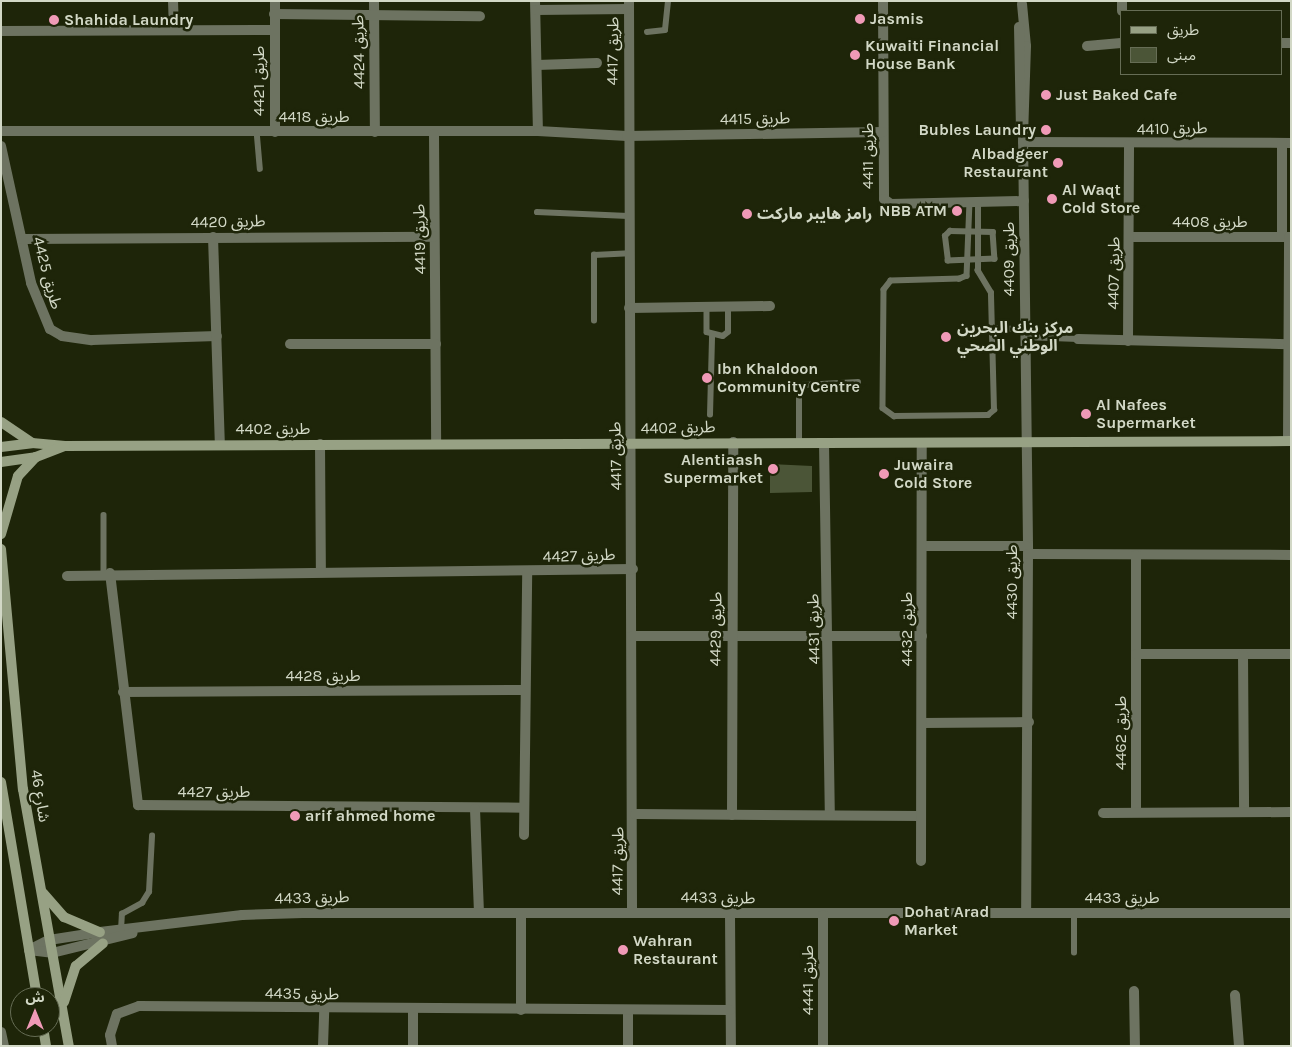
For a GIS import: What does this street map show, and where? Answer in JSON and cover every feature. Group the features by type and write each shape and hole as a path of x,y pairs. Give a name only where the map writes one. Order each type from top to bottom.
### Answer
{"street":[{"path":"173,1 174,28"},
{"name":"طريق 4421","path":"274,132 275,1"},
{"name":"طريق 4424","path":"374,1 375,132"},
{"name":"طريق 4411","path":"883,1 883,132 886,202 1024,201"},
{"name":"طريق 4409","path":"1022,2 1026,55 1023,143 1025,442"},
{"path":"538,132 535,5 629,5"},
{"name":"طريق 4417","path":"629,5 627,136 635,814 632,911"},
{"path":"274,14 480,16"},
{"name":"طريق 4421","path":"1,30 174,28 274,30"},
{"path":"1087,46 1120,43"},
{"path":"537,65 597,63"},
{"name":"طريق 4418","path":"1,132 375,132 434,134 538,132 627,136"},
{"name":"طريق 4415","path":"627,136 883,132"},
{"name":"طريق 4419","path":"434,134 436,443"},
{"name":"طريق 4410","path":"1023,143 1054,146 1287,143"},
{"path":"1287,143 1290,442"},
{"name":"طريق 4407","path":"1128,341 1129,145"},
{"name":"طريق 4425","path":"1,146 22,239 43,318 50,329 62,336 92,340 216,336"},
{"path":"213,237 220,444"},
{"name":"طريق 4420","path":"22,239 434,237"},
{"name":"طريق 4408","path":"1130,237 1287,237"},
{"path":"629,308 770,306"},
{"path":"1078,339 1289,344"},
{"path":"290,344 436,344"},
{"path":"1,422 32,443"},
{"name":"طريق 4402","path":"1,447 32,443 66,446 733,442 1290,442"},
{"name":"طريق 4429","path":"732,815 733,442"},
{"name":"طريق 4430","path":"1025,442 1029,722 1026,912"},
{"name":"طريق 4431","path":"824,443 829,636 830,813"},
{"name":"طريق 4432","path":"921,861 922,443"},
{"path":"320,444 321,572"},
{"name":"طريق 4402","path":"1,462 36,457 66,446"},
{"path":"1,534 18,476 36,457"},
{"path":"922,546 1136,555 1291,555"},
{"name":"شارع 46","path":"1,548 22,779 69,1046"},
{"name":"طريق 4462","path":"1136,555 1136,812"},
{"name":"طريق 4427","path":"67,576 107,573 527,572 633,569"},
{"name":"طريق 4427","path":"524,835 523,690 527,572"},
{"name":"طريق 4427","path":"107,573 138,805 524,808"},
{"path":"632,636 922,636"},
{"path":"1136,654 1291,654"},
{"path":"1243,654 1244,812"},
{"name":"طريق 4428","path":"123,692 523,690"},
{"path":"922,723 1029,722"},
{"path":"1,782 35,987"},
{"path":"475,809 479,912"},
{"path":"1103,813 1291,812"},
{"path":"635,814 830,813 921,816"},
{"path":"40,888 64,917 100,932"},
{"name":"طريق 4433","path":"28,950 49,940 100,932 146,929 242,915 632,911 823,915 1026,912 1291,913"},
{"path":"520,913 521,1010"},
{"path":"730,914 731,1046"},
{"name":"طريق 4441","path":"823,915 823,1046"},
{"name":"طريق 4433","path":"28,950 52,953 103,943 146,929"},
{"path":"64,1018 68,982 76,966 103,943"},
{"path":"1134,991 1135,1046"},
{"path":"1236,995 1239,1046"},
{"name":"طريق 4435","path":"112,1046 113,1023 127,1008 730,1010"},
{"path":"324,1010 324,1046"},
{"path":"413,1010 413,1046"},
{"path":"628,1010 628,1046"},
{"path":"1,1032 4,1046"}],"lane":[{"path":"647,32 661,32 667,27 668,1"},
{"path":"257,132 260,170"},
{"path":"974,202 978,231 978,271 991,288 994,410 990,414 894,416 886,412 885,286 895,280 962,279 969,272 970,231 974,202"},
{"path":"537,212 628,216"},
{"path":"950,231 978,231 995,234 996,255 990,262 947,260 945,236 950,231"},
{"path":"594,321 594,255 629,253"},
{"path":"706,308 707,332 712,336"},
{"path":"712,336 728,332 728,308"},
{"path":"991,328 1078,339"},
{"path":"710,416 712,336"},
{"path":"799,443 799,390 803,386 858,382"},
{"path":"104,515 107,573"},
{"path":"121,930 122,914 142,903 149,892 152,836"},
{"path":"1074,913 1074,953"}],"building":[{"path":"770,464 812,466 812,492 770,493"}],"place":[{"name":"Jasmis","path":"860,19"},
{"name":"Shahida Laundry","path":"54,20"},
{"name":"Kuwaiti Financial House Bank","path":"855,55"},
{"name":"Just Baked Cafe","path":"1046,95"},
{"name":"Bubles Laundry","path":"1046,130"},
{"name":"Albadgeer Restaurant","path":"1058,163"},
{"name":"Al Waqt Cold Store","path":"1052,199"},
{"name":"NBB ATM","path":"957,211"},
{"name":"رامز هايبر ماركت","path":"747,214"},
{"name":"مركز بنك البحرين الوطني الصحي","path":"946,337"},
{"name":"Ibn Khaldoon Community Centre","path":"707,378"},
{"name":"Al Nafees Supermarket","path":"1086,414"},
{"name":"Alentiaash Supermarket","path":"773,469"},
{"name":"Juwaira Cold Store","path":"884,474"},
{"name":"arif ahmed home","path":"295,816"},
{"name":"Dohat Arad Market","path":"894,921"},
{"name":"Wahran Restaurant","path":"623,950"}]}
